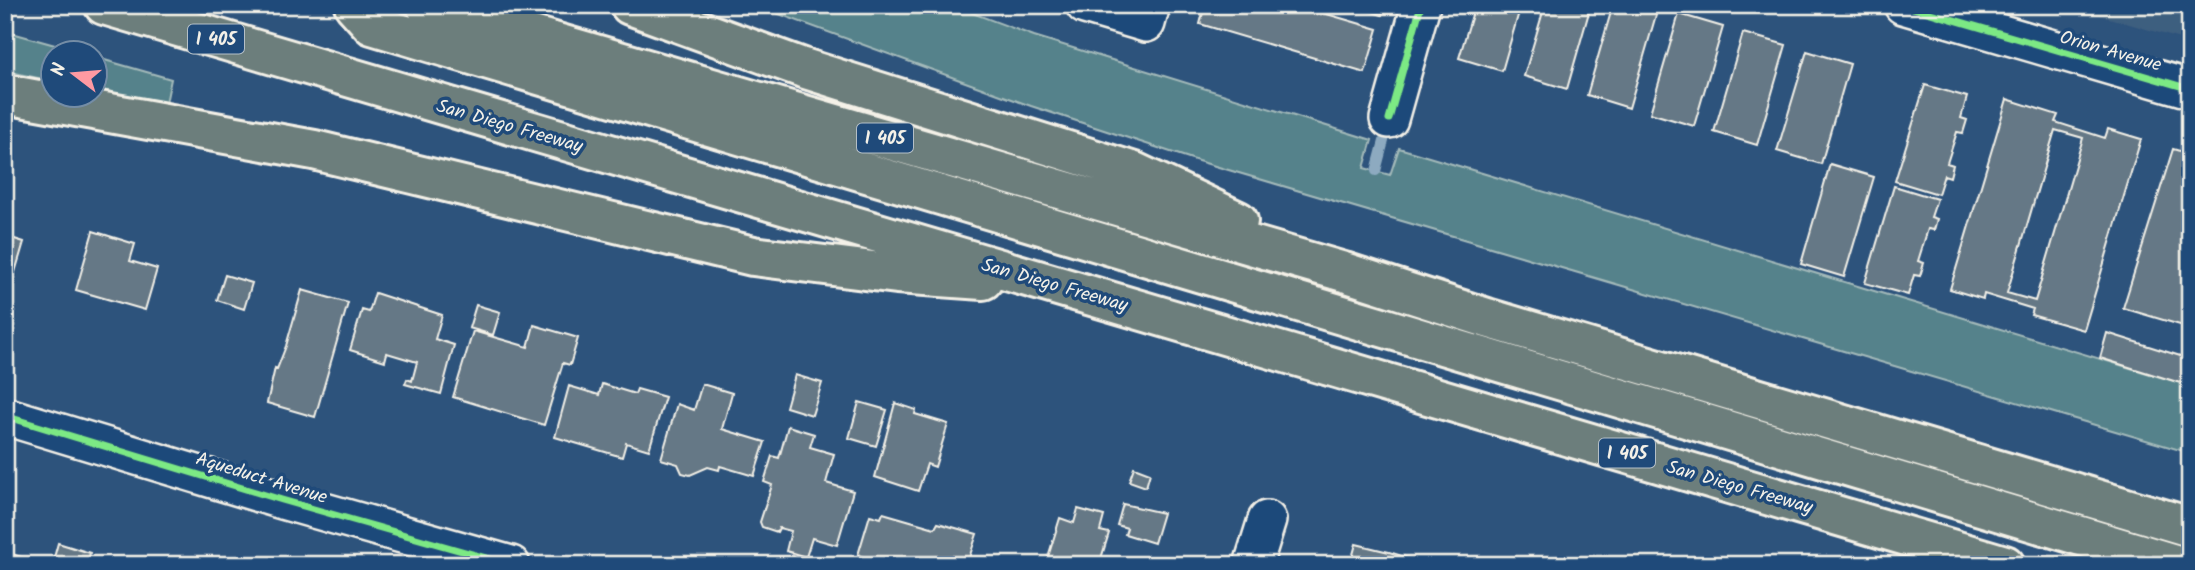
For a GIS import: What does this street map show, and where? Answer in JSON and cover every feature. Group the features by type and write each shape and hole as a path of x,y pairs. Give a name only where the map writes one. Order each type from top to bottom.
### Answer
{"highway":[{"name":"San Diego Freeway","path":"104,5 2005,565"},
{"path":"354,5 372,25 2178,565"},
{"name":"I 405","path":"426,5 1344,272 1487,318 2190,527"},
{"path":"630,5 803,68 1134,172 1344,272"},
{"path":"329,72 369,47 2121,565"},
{"path":"5,94 314,150 753,256 897,274 1055,284"}],"street":[{"path":"1086,5 1146,23 1151,5"},
{"path":"1389,119 1421,5"},
{"name":"Orion Avenue","path":"1903,5 2190,89"},
{"name":"Aqueduct Avenue","path":"5,415 282,500 511,565"},
{"path":"1253,565 1267,520"}],"shaded area":[{"path":"2065,5 2190,5 2190,42"}],"green space":[{"path":"754,5 951,5 1034,36 1372,140 1364,168 1390,175 1399,148 2190,386 2190,453 1198,161 1031,106"},
{"path":"5,31 38,40 38,78 5,71"},
{"path":"108,61 171,79 166,103 108,92"}],"building":[{"path":"1205,5 1296,5 1378,29 1365,73 1200,24"},
{"path":"1349,5 1385,5 1382,15"},
{"path":"1475,5 1521,5 1502,71 1459,58"},
{"path":"1545,5 1591,5 1567,89 1524,76"},
{"path":"1613,5 1658,8 1629,108 1587,95"},
{"path":"1679,14 1723,27 1694,126 1650,113"},
{"path":"1743,33 1786,45 1757,145 1714,132"},
{"path":"1807,51 1850,64 1821,164 1777,151"},
{"path":"1925,85 1967,97 1961,118 1967,120 1963,133 1957,132 1947,163 1953,165 1950,177 1944,175 1938,194 1895,181"},
{"path":"2007,99 2058,115 2055,122 2105,138 2108,129 2141,139 2084,330 2031,315 2033,309 1984,294 1983,299 1950,289","holes":["2055,130 2083,138 2035,301 2007,293"]},
{"path":"2173,149 2190,154 2190,328 2123,308"},
{"path":"1830,164 1874,177 1844,277 1801,264"},
{"path":"1894,186 1937,199 1931,217 1937,219 1934,230 1928,229 1918,261 1924,263 1920,276 1914,275 1908,295 1865,283"},
{"path":"93,231 135,244 130,261 157,269 145,310 76,290"},
{"path":"5,236 24,242 10,289 5,287"},
{"path":"225,275 252,283 244,309 217,300"},
{"path":"302,290 348,303 315,417 267,403 275,368 277,369 286,346"},
{"path":"375,293 442,315 435,339 454,345 441,394 405,384 407,379 412,381 417,362 387,353 385,361 350,350 362,310 369,312"},
{"path":"476,305 500,312 493,335 469,328"},
{"path":"534,325 578,338 570,365 563,363 544,425 453,397 473,331 528,347"},
{"path":"2107,333 2190,359 2190,386 2100,358"},
{"path":"795,375 822,383 812,415 786,407"},
{"path":"602,384 635,394 637,389 665,397 649,450 626,443 622,457 555,437 569,386 599,395"},
{"path":"702,384 732,393 722,429 765,442 754,476 720,466 719,470 708,467 690,475 682,473 678,464 661,459 677,404 694,410"},
{"path":"859,402 887,410 876,446 849,438"},
{"path":"895,403 916,410 915,414 948,424 935,467 927,464 918,491 875,477"},
{"path":"788,426 814,434 810,447 834,454 826,483 853,491 837,545 812,538 806,557 786,551 791,531 779,528 777,532 762,527 760,522 772,485 764,482 772,456 779,458"},
{"path":"1134,467 1150,473 1146,487 1129,481"},
{"path":"1123,504 1163,513 1154,543 1125,534 1127,528 1117,525"},
{"path":"1078,509 1104,516 1100,531 1109,533 1099,565 1071,565 1048,557 1060,518 1074,523"},
{"path":"883,513 935,528 938,523 977,534 969,558 993,565 867,565 869,559 858,555 870,515 881,518"},
{"path":"58,543 90,553 87,565 52,565"},
{"path":"1356,544 1389,552 1431,565 1350,565"},
{"path":"5,552 31,560 30,565 5,565"}],"waterway":[{"path":"1376,171 1388,126"}],"cycle path":[{"path":"1389,119 1421,5"},
{"path":"1903,5 2190,89"},
{"path":"5,416 282,500 511,565"}]}
